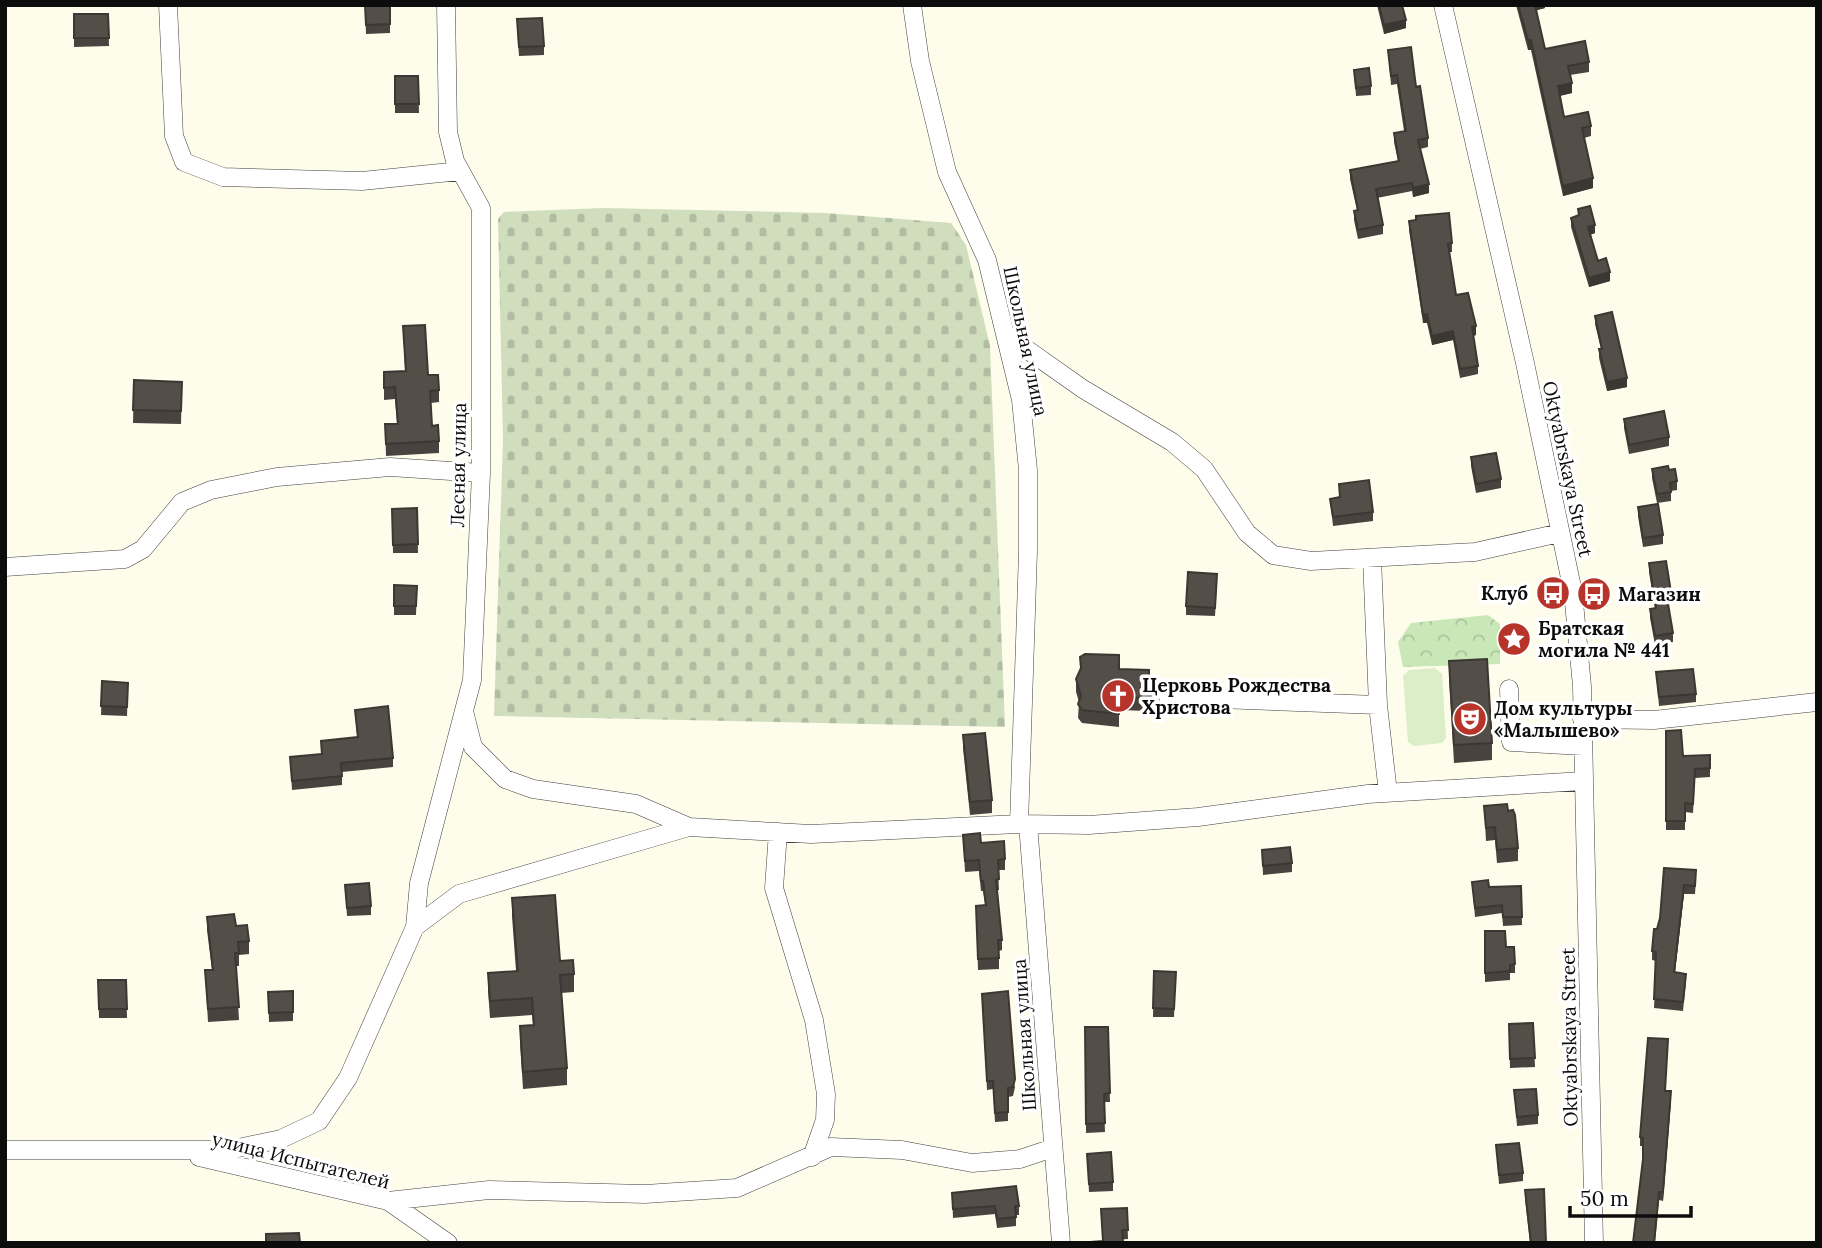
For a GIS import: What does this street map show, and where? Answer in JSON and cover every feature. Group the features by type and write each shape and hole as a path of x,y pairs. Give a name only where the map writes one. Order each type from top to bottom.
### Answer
{"street":[{"path":"168,5 174,136 184,162 223,177 362,181 460,171"},
{"name":"Лесная улица","path":"415,927 419,883 472,680 481,473 481,208 460,171 448,132 446,5"},
{"name":"Школьная улица","path":"912,5 920,61 947,172 987,260 1021,400 1028,470 1023,824 1061,1243"},
{"name":"Oktyabrskaya Street","path":"1443,5 1573,592 1583,746 1594,1243"},
{"path":"1005,334 1083,389 1172,442 1194,460 1204,469 1247,533 1273,555 1311,561 1475,552 1560,533"},
{"path":"5,567 125,559 143,549 182,502 211,490 277,477 390,467 481,473"},
{"path":"1372,558 1378,705 1388,793"},
{"path":"1509,689 1511,742 1583,746"},
{"path":"1168,697 1378,705"},
{"path":"1582,719 1654,720 1817,702"},
{"path":"464,713 474,747 505,779 533,789 636,804 689,827"},
{"path":"5,1150 229,1150 281,1139 319,1121 348,1078 415,927 459,894 689,827 811,834 1023,824 1089,825 1198,817 1388,793 1583,781"},
{"path":"778,832 774,888 814,1020 826,1094 825,1120 811,1157"},
{"path":"388,1201 489,1190 645,1194 737,1188 831,1147 902,1150 972,1163 1020,1159 1053,1148"},
{"name":"улица Испытателей","path":"175,1151 388,1201 448,1243"}],"green space":[{"path":"604,208 826,213 951,223 966,245 990,346 1005,727 494,716 503,439 498,219 504,212"},
{"path":"1488,615 1500,624 1500,664 1403,667 1398,642 1411,623"},
{"path":"1435,668 1442,674 1446,738 1442,743 1414,746 1408,742 1403,676 1409,670"}],"building":[{"path":"365,5 390,5 390,24 366,25"},
{"path":"1379,5 1402,5 1406,20 1384,25"},
{"path":"1518,5 1535,5 1545,49 1585,41 1589,62 1568,66 1572,83 1558,86 1564,117 1588,112 1591,126 1582,128 1593,178 1563,186 1531,40 1528,40"},
{"path":"74,14 108,14 109,38 74,38"},
{"path":"542,18 544,46 519,47 517,19"},
{"path":"1411,47 1416,87 1420,86 1428,138 1418,140 1429,184 1413,188 1412,183 1376,189 1383,225 1358,230 1354,211 1358,210 1350,170 1399,161 1394,133 1406,131 1397,75 1391,76 1388,50"},
{"path":"1369,68 1371,86 1356,88 1354,70"},
{"path":"395,76 418,76 419,104 395,104"},
{"path":"1590,206 1595,225 1588,227 1598,261 1606,258 1610,272 1589,278 1571,218 1579,215 1578,209"},
{"path":"1449,213 1452,243 1448,244 1456,295 1468,293 1476,326 1472,327 1478,366 1460,369 1453,331 1432,336 1427,314 1423,315 1409,221 1416,220 1416,216"},
{"path":"1612,312 1627,378 1607,382 1595,316"},
{"path":"425,325 428,375 438,375 439,390 430,391 432,426 438,425 439,441 386,444 385,424 398,424 395,387 384,388 384,372 406,371 403,326"},
{"path":"134,380 182,382 181,411 133,410"},
{"path":"1664,411 1669,437 1629,445 1624,419"},
{"path":"1496,453 1501,479 1476,484 1471,457"},
{"path":"1668,466 1669,470 1675,469 1677,481 1670,483 1671,492 1657,494 1652,469"},
{"path":"1369,480 1373,512 1333,517 1330,499 1340,497 1339,484"},
{"path":"1658,504 1663,535 1643,538 1638,507"},
{"path":"417,508 418,544 393,545 392,509"},
{"path":"1666,561 1671,592 1666,592 1673,633 1655,636 1650,609 1656,608 1649,563"},
{"path":"1188,572 1217,574 1215,608 1186,606"},
{"path":"394,585 417,586 416,606 394,606"},
{"name":"Церковь Рождества Христова","path":"1085,654 1119,655 1119,669 1149,670 1149,678 1158,679 1158,692 1148,692 1147,698 1119,697 1119,714 1082,710 1078,704 1081,696 1076,679 1081,668 1080,657"},
{"name":"Дом культуры «Малышево»","path":"1487,659 1492,743 1454,745 1449,661"},
{"path":"1693,669 1696,694 1659,697 1656,672"},
{"path":"102,681 128,683 127,707 101,706"},
{"path":"388,706 393,758 341,763 342,776 292,781 290,757 322,754 321,741 358,737 355,710"},
{"path":"1681,730 1683,756 1710,755 1710,768 1695,769 1693,804 1685,803 1685,821 1666,821 1666,731"},
{"path":"985,733 992,800 970,802 963,735"},
{"path":"1507,804 1508,811 1513,810 1515,815 1518,848 1497,850 1495,827 1486,828 1484,806"},
{"path":"980,833 981,843 1004,841 1005,859 998,860 999,879 996,880 1002,940 998,940 999,958 978,959 976,906 986,905 979,860 965,861 963,835"},
{"path":"1290,847 1292,863 1263,866 1262,850"},
{"path":"1664,868 1696,870 1695,886 1684,885 1674,972 1686,974 1683,1002 1654,999 1656,952 1652,951 1654,929 1657,929 1660,918"},
{"path":"1488,880 1489,887 1521,886 1522,917 1503,917 1502,905 1475,908 1472,882"},
{"path":"369,883 371,906 347,908 345,885"},
{"path":"555,895 560,961 573,960 574,974 560,975 567,1068 523,1072 520,1026 534,1025 532,998 490,1001 488,973 518,971 512,898"},
{"path":"234,914 236,926 247,925 249,941 238,942 239,953 235,953 239,1007 208,1009 205,970 213,970 207,917"},
{"path":"1485,931 1505,931 1506,947 1514,947 1515,964 1510,965 1510,971 1485,973"},
{"path":"1154,971 1176,972 1174,1009 1153,1008"},
{"path":"98,980 126,980 127,1009 99,1009"},
{"path":"293,991 293,1012 269,1013 268,992"},
{"path":"1008,991 1015,1079 1013,1087 1008,1088 1008,1112 995,1113 993,1081 987,1081 982,994"},
{"path":"1533,1023 1535,1058 1510,1059 1509,1024"},
{"path":"1085,1027 1108,1027 1110,1093 1104,1094 1105,1123 1086,1124"},
{"path":"1648,1038 1668,1039 1665,1091 1671,1091 1663,1192 1659,1192 1654,1243 1633,1243 1643,1159 1643,1138 1640,1137"},
{"path":"1536,1089 1538,1115 1517,1117 1514,1090"},
{"path":"1519,1143 1523,1173 1499,1175 1496,1145"},
{"path":"1111,1152 1113,1182 1089,1184 1087,1154"},
{"path":"1016,1186 1019,1206 1015,1206 1016,1217 997,1219 995,1206 953,1209 952,1193"},
{"path":"1544,1189 1546,1243 1531,1243 1525,1190"},
{"path":"1127,1208 1128,1230 1122,1230 1123,1243 1091,1243 1103,1241 1101,1209"},
{"path":"299,1233 300,1243 266,1243 266,1234"}],"place":[{"name":"Клуб","path":"1553,593"},
{"name":"Магазин","path":"1594,594"},
{"name":"Братская могила № 441","path":"1514,639"},
{"name":"Церковь Рождества Христова","path":"1118,696"},
{"name":"Дом культуры «Малышево»","path":"1470,719"}]}
